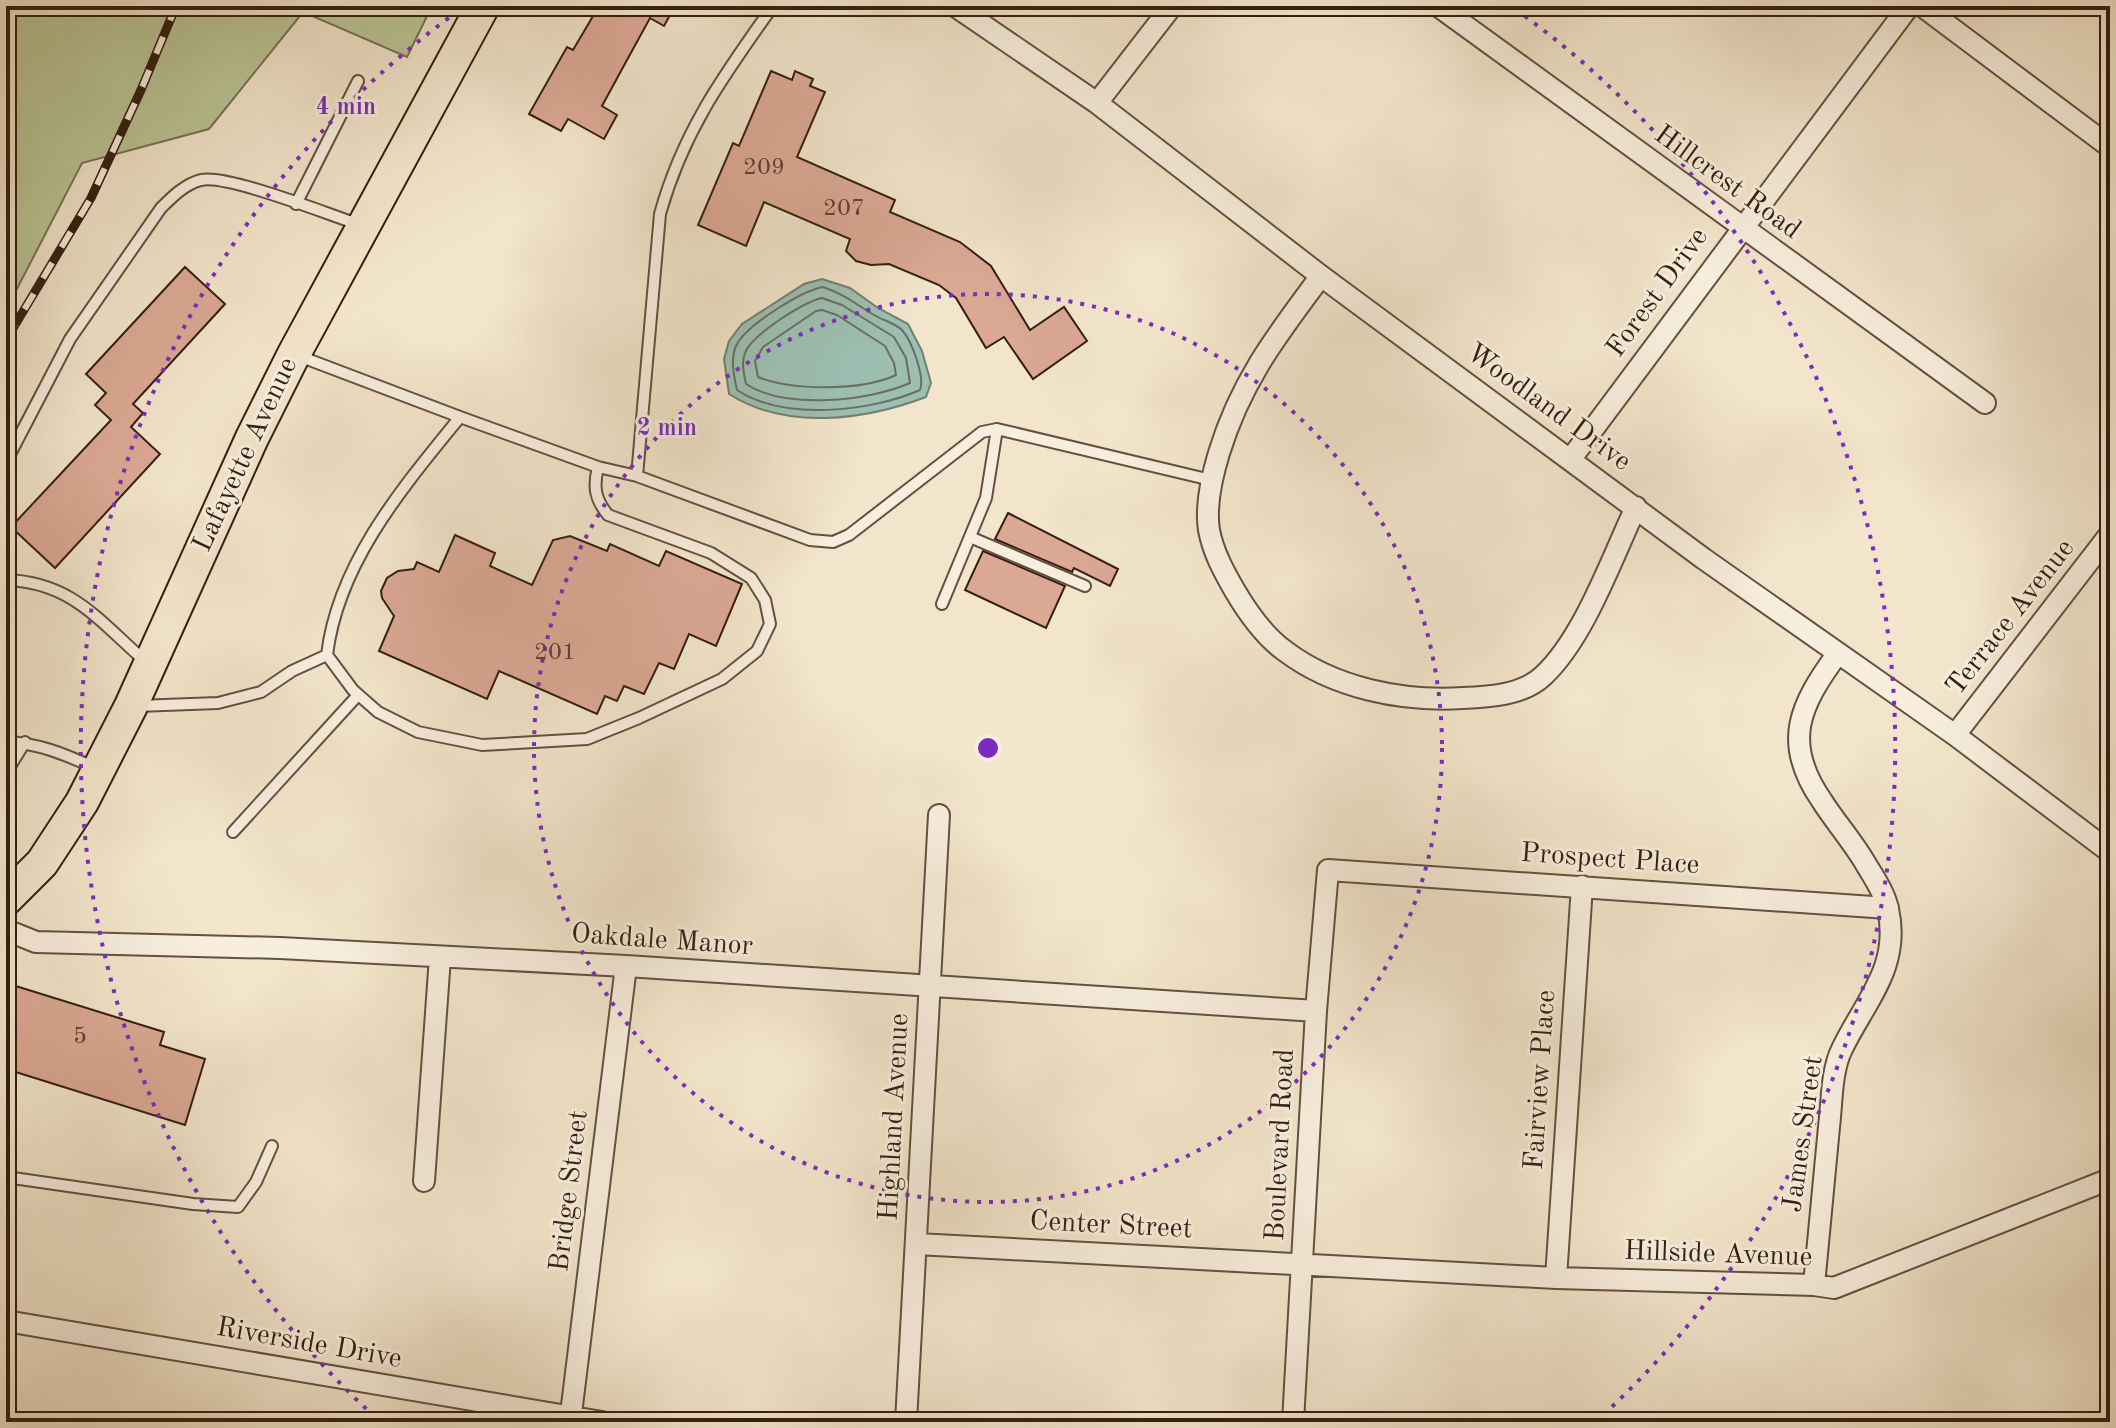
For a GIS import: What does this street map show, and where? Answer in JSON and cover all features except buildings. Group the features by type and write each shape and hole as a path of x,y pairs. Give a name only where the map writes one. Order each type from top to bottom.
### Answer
{"main road":[{"name":"Lafayette Avenue","path":"6,899 42,863 82,802 131,706 252,438 294,354 483,6"}],"street":[{"name":"Woodland Drive","path":"955,6 1097,103 1321,276 1704,559 1955,735 2110,852"},
{"path":"1097,103 1172,6"},
{"name":"Hillcrest Road","path":"1438,6 1985,403"},
{"name":"Forest Drive","path":"1570,460 1909,6"},
{"path":"1922,6 2110,147"},
{"path":"1321,276 1250,376 1229,420 1211,480 1209,529 1221,568 1251,618 1284,651 1332,678 1382,693 1436,700 1506,695 1542,678 1573,638 1636,507"},
{"name":"Terrace Avenue","path":"1955,735 2110,534"},
{"name":"James Street","path":"1814,1285 1832,1098 1840,1053 1889,962 1891,936 1888,908 1861,855 1819,798 1800,756 1798,725 1809,697 1838,653"},
{"name":"Highland Avenue","path":"906,1422 939,815"},
{"name":"Prospect Place","path":"1328,870 1888,908"},
{"name":"Boulevard Road","path":"1293,1422 1316,1011 1328,870"},
{"name":"Fairview Place","path":"1556,1278 1582,886"},
{"name":"Oakdale Manor","path":"6,930 36,942 280,948 626,966 1316,1011"},
{"path":"424,1181 440,957"},
{"name":"Bridge Street","path":"570,1420 626,966"},
{"name":"Hillside Avenue","path":"1303,1264 1556,1278 1834,1288 2110,1179"},
{"name":"Center Street","path":"917,1244 1303,1264"},
{"name":"Riverside Drive","path":"6,1321 570,1420 602,1422"}],"lane":[{"path":"637,476 660,214 670,178 694,125 725,72 773,6"},
{"path":"296,204 358,81"},
{"path":"6,462 70,339 161,208 177,192 202,180 228,181 363,226"},
{"path":"294,354 598,467 637,476 810,540 833,542 849,535 982,432 997,429 1211,480"},
{"path":"460,417 412,476 363,549 330,627 327,655 358,695 378,712 418,732 482,745 587,739 722,679 757,651 770,624 765,600 751,578 711,553 608,515 598,502 594,482 598,467"},
{"path":"942,604 986,498 997,429"},
{"path":"970,537 1085,586"},
{"path":"6,580 36,582 59,590 82,604 150,665"},
{"path":"131,706 218,703 261,692 292,671 327,655"},
{"path":"233,832 358,695"},
{"path":"6,742 25,742 59,751 99,770"},
{"path":"6,773 25,742"},
{"path":"6,1177 193,1204 238,1207 256,1182 272,1146"}],"green space":[{"path":"6,6 432,6 407,57 303,12 209,129 82,163 6,310"}],"water":[{"path":"822,279 850,288 908,324 922,351 931,383 926,397 878,411 826,418 776,413 752,406 729,394 724,359 729,341 742,324 804,284"}],"railway":[{"path":"6,340 91,198 176,6"}]}
